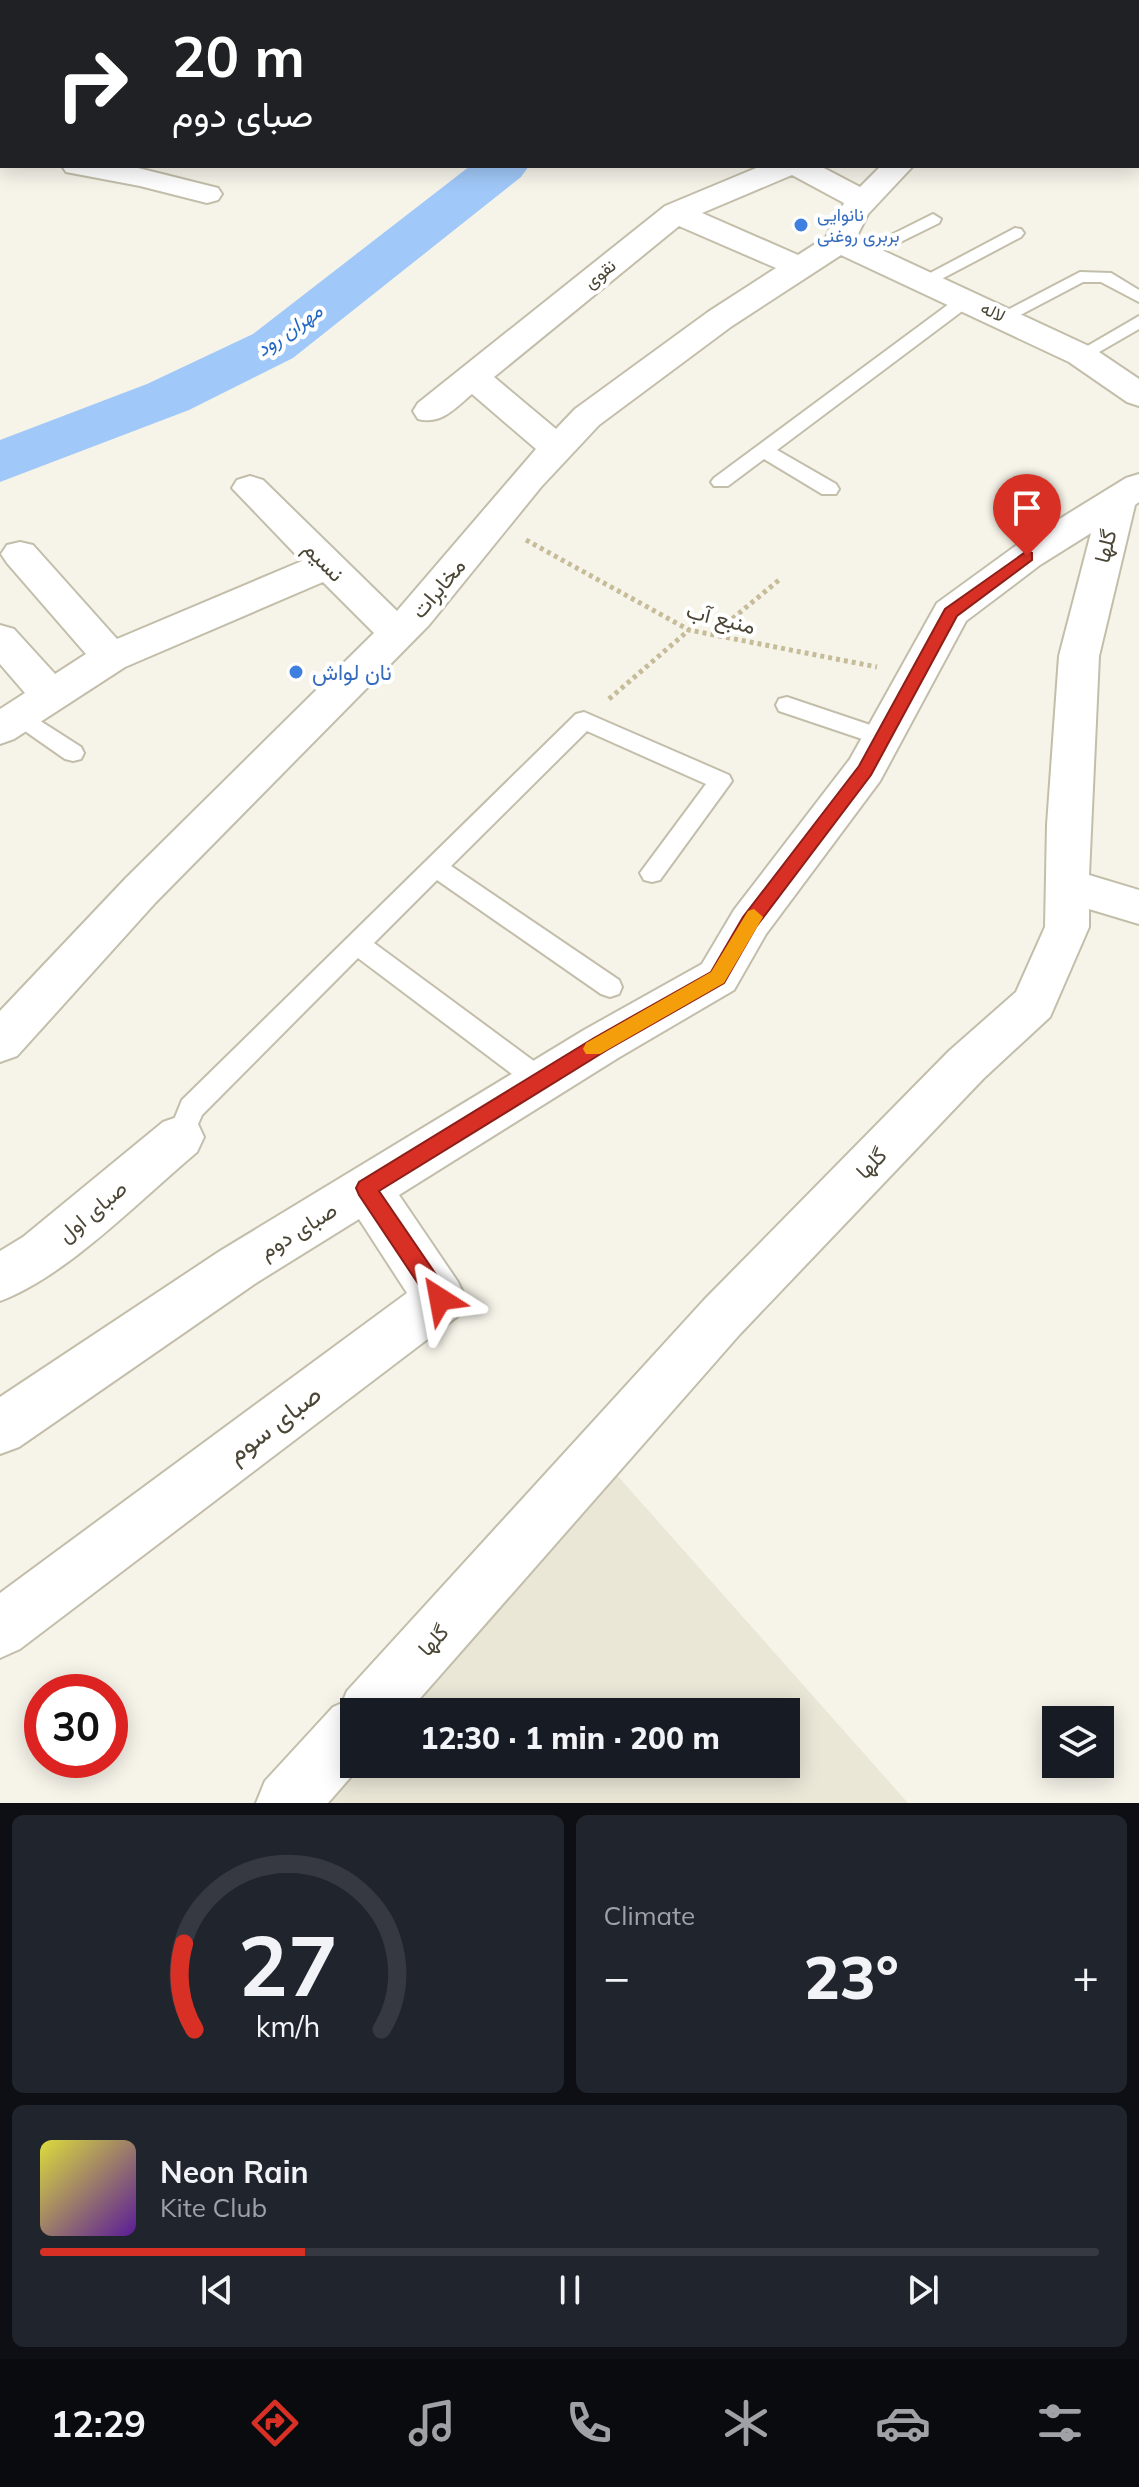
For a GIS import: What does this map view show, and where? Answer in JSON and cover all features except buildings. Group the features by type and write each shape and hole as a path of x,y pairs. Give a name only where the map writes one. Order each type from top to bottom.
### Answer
{"street":[{"path":"89,168 142,177 207,194"},
{"name":"نقوی","path":"430,411 676,213 782,168"},
{"path":"802,168 863,201"},
{"name":"مخابرات","path":"0,1042 141,890 398,634 587,417 720,319 800,267 851,248 854,210 896,168"},
{"path":"676,213 800,267"},
{"name":"لاله","path":"851,248 967,299 1081,355 1139,395"},
{"path":"472,376 557,448"},
{"name":"نسیم","path":"250,488 398,634"},
{"name":"صبای دوم","path":"0,1428 238,1267 541,1081 718,977 750,922 865,770 951,612 1027,556 1128,493"},
{"name":"گلها","path":"381,1698 722,1317 966,1065 1034,1004 1067,927 1068,825 1079,656 1128,493"},
{"path":"20,554 111,657"},
{"path":"0,639 24,714 111,657 328,565"},
{"path":"1067,885 1139,907"},
{"name":"صبای اول","path":"0,1278 41,1253 180,1137"},
{"name":"صبای سوم","path":"0,1629 440,1299 366,1188"},
{"path":"302,1797 340,1747"}],"lane":[{"path":"851,248 933,219"},
{"path":"926,280 1015,233"},
{"path":"1003,317 1080,277 1105,277 1139,297"},
{"path":"721,482 967,299"},
{"path":"1081,355 1139,321"},
{"path":"763,450 829,489"},
{"path":"787,705 883,738"},
{"path":"24,714 73,753"},
{"path":"180,1137 191,1108 584,720 721,781 652,873"},
{"path":"435,867 610,987"},
{"path":"357,944 541,1081"}],"path":[{"name":"منبع آب","path":"493,522 689,630 917,675"},
{"path":"713,635 779,580"},
{"path":"584,720 689,630"}],"shaded area":[{"path":"599,1455 908,1803 286,1803 340,1772 340,1778 800,1778 800,1698 381,1698"}],"waterway":[{"name":"مهران رود","path":"0,462 168,397 273,346 500,168"}],"slow traffic":[{"path":"593,1049 718,977 754,917"}],"place":[{"name":"نانوایی بربری روغنی","path":"801,225"},
{"name":"نان لواش","path":"296,672"}],"route":[{"path":"440,1299 366,1188 601,1044 718,977 750,922 865,770 951,612 1027,556"}]}
